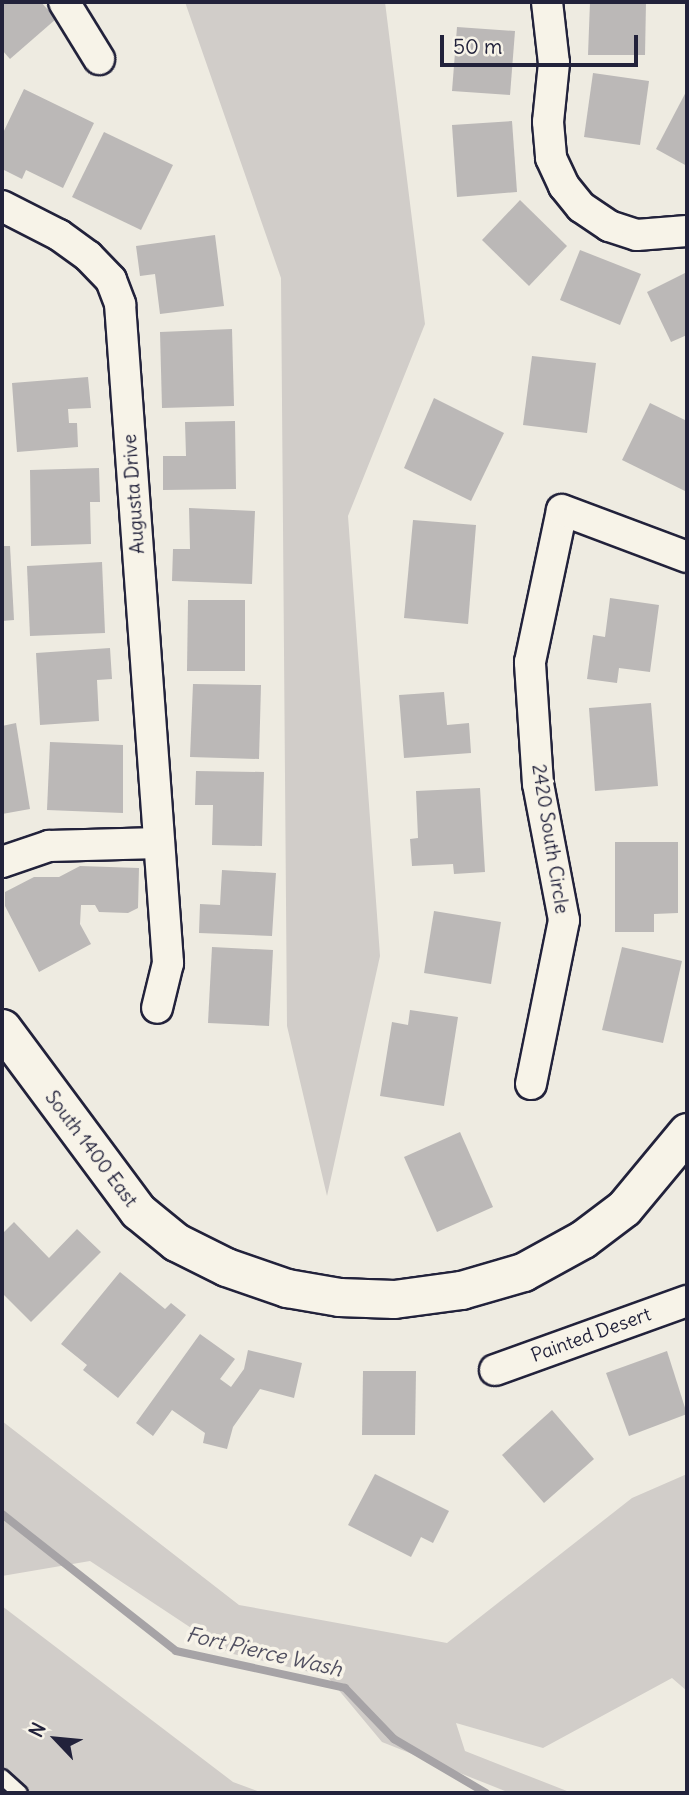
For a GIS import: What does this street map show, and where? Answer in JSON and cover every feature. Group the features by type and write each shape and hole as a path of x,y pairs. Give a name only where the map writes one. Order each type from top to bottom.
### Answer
{"street":[{"path":"64,2 99,59"},
{"path":"547,2 554,63 548,122 551,158 564,186 581,207 609,226 637,235 687,231"},
{"name":"Augusta Drive","path":"2,206 59,235 88,256 111,280 120,304 168,963 157,1008"},
{"name":"2420 South Circle","path":"531,1084 564,920 538,783 530,662 562,510 687,557"},
{"path":"2,862 49,846 159,843"},
{"name":"South 1400 East","path":"2,1028 138,1211 176,1242 226,1267 287,1288 394,1299 461,1290 523,1272 583,1239 624,1209 687,1132"},
{"name":"Painted Desert","path":"495,1370 687,1301"}],"lane":[{"path":"2,1777 20,1793"}],"shaded area":[{"path":"185,2 385,2 425,324 348,516 380,956 327,1196 287,1026 281,278"},
{"path":"2,1421 239,1605 447,1643 632,1498 687,1474 687,1691 672,1678 543,1748 456,1723 465,1751 572,1793 510,1793 382,1742 327,1676 229,1653 90,1561 2,1576"},
{"path":"2,1606 233,1782 263,1793 2,1793"}],"building":[{"path":"2,2 41,2 56,19 10,59 2,50"},
{"path":"590,2 646,2 645,55 588,55"},
{"path":"457,27 515,31 510,95 452,91"},
{"path":"593,73 649,81 640,145 584,137"},
{"path":"24,89 94,123 63,188 26,170 22,179 2,169 2,135"},
{"path":"687,90 687,166 656,149"},
{"path":"512,121 517,192 457,197 452,125"},
{"path":"104,132 173,165 141,230 72,197"},
{"path":"520,200 567,246 529,286 482,240"},
{"path":"215,235 224,306 160,314 155,274 140,276 136,246"},
{"path":"580,250 641,274 620,325 560,300"},
{"path":"687,272 687,335 671,342 647,292"},
{"path":"232,329 234,406 162,408 160,332"},
{"path":"532,356 596,363 587,433 523,425"},
{"path":"88,377 91,408 68,409 69,423 77,423 78,447 17,452 12,383"},
{"path":"434,398 504,433 471,501 404,468"},
{"path":"650,403 687,421 687,492 622,460"},
{"path":"235,421 236,489 163,490 163,456 186,456 185,422"},
{"path":"99,468 100,502 90,502 91,544 31,546 30,470"},
{"path":"189,508 255,511 252,584 172,581 173,549 190,549"},
{"path":"413,520 476,525 468,624 404,618"},
{"path":"2,546 10,546 14,620 2,621"},
{"path":"102,562 105,633 30,636 27,566"},
{"path":"610,598 659,605 650,672 619,668 617,683 587,679 593,635 605,637"},
{"path":"188,600 245,600 245,671 187,671"},
{"path":"110,648 112,679 97,680 99,721 40,725 36,653"},
{"path":"193,684 261,685 259,759 190,757"},
{"path":"444,692 447,725 469,723 471,753 404,758 399,695"},
{"path":"651,703 658,786 595,791 589,708"},
{"path":"16,723 30,809 2,814 2,726"},
{"path":"50,742 123,745 123,813 47,810"},
{"path":"196,771 264,772 262,846 212,845 213,805 195,805"},
{"path":"480,788 485,872 454,874 453,864 412,866 410,839 418,838 416,791"},
{"path":"615,842 678,842 678,913 654,914 654,932 615,932"},
{"path":"80,866 139,868 138,908 128,913 99,912 95,905 81,905 80,924 91,944 39,972 5,906 5,892 34,877 59,877"},
{"path":"222,870 276,873 272,936 199,933 200,904 220,905"},
{"path":"434,911 501,922 491,984 424,973"},
{"path":"212,947 273,950 269,1026 208,1023"},
{"path":"622,947 682,961 663,1043 602,1030"},
{"path":"410,1010 458,1017 444,1106 380,1096 392,1022 408,1025"},
{"path":"460,1132 493,1207 437,1232 404,1157"},
{"path":"14,1222 49,1258 77,1229 101,1252 31,1322 2,1293 2,1234"},
{"path":"120,1272 165,1309 171,1303 186,1315 118,1398 83,1370 87,1365 61,1344"},
{"path":"200,1334 235,1359 220,1379 231,1387 244,1369 248,1350 302,1363 294,1398 260,1389 233,1427 227,1449 203,1443 205,1433 172,1410 153,1436 136,1423"},
{"path":"667,1351 687,1414 629,1436 606,1373"},
{"path":"363,1371 416,1371 415,1435 362,1435"},
{"path":"552,1410 594,1459 544,1503 502,1455"},
{"path":"375,1474 449,1511 433,1543 421,1537 411,1557 348,1525"}],"waterway":[{"name":"Fort Pierce Wash","path":"2,1514 176,1651 345,1688 394,1739 486,1793"}]}
